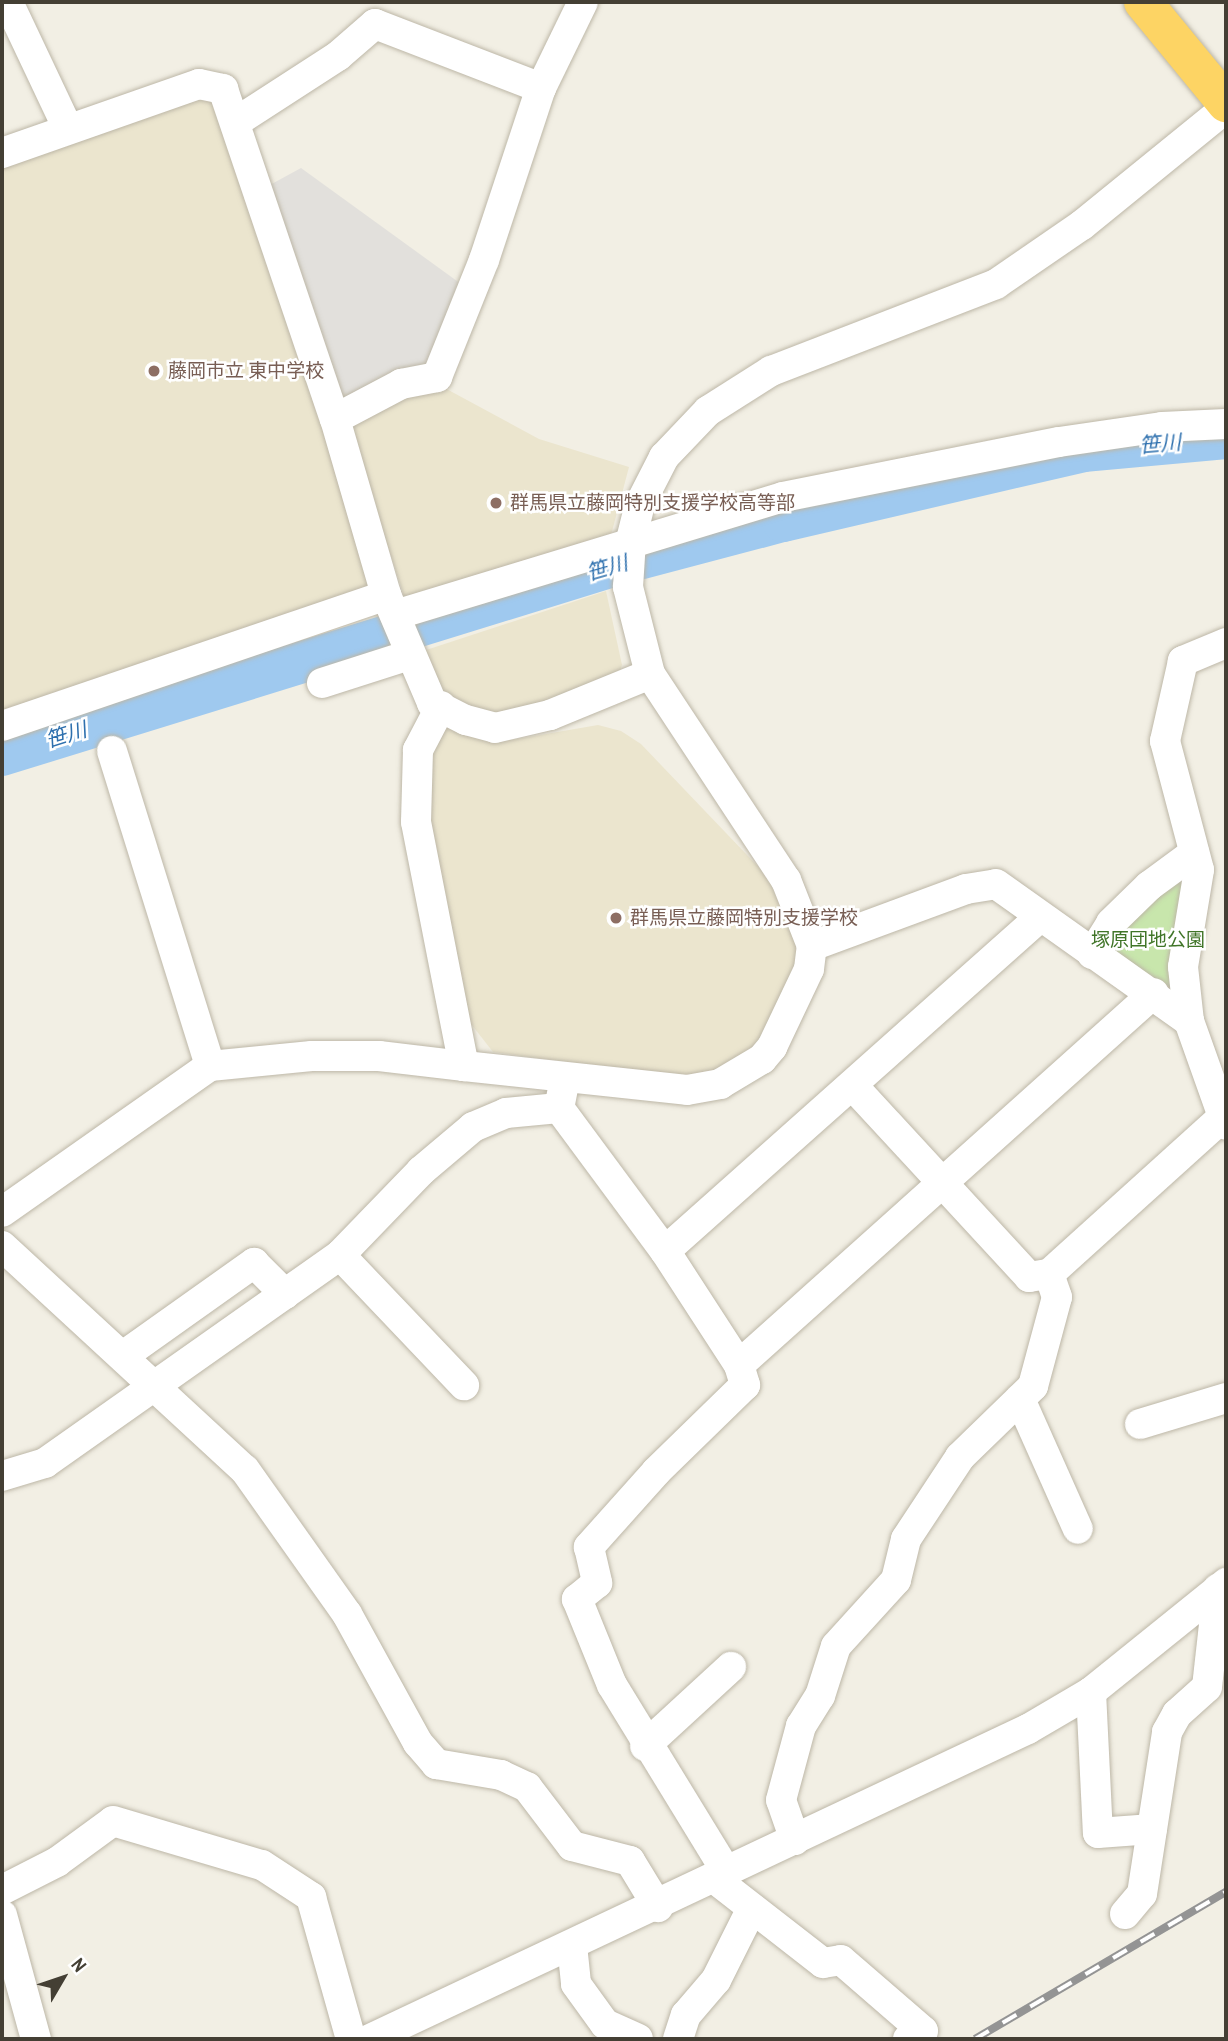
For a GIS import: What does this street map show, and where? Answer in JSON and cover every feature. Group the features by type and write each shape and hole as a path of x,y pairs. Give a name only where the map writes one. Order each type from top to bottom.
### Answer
{"highway":[{"path":"1143,2 1226,106"}],"street":[{"path":"8,2 68,129"},
{"path":"334,419 401,384 436,377 484,260 541,88 583,2"},
{"path":"236,122 338,56 375,24 541,88"},
{"path":"2,153 199,84 223,89 334,419 391,605 409,655 432,703 466,720 495,728 523,724 650,674"},
{"path":"2,1212 210,1066 312,1056 379,1056 687,1090 720,1084 762,1059 772,1047 809,969 812,946 786,880 650,674 628,587 630,551 640,505 664,457 708,411 771,371 996,284 1082,225 1226,106"},
{"path":"2,726 391,605 630,551 783,497 1059,442 1162,427 1226,424"},
{"path":"853,1086 1029,1277 1049,1274 1224,1121 1189,1021 1183,967 1199,870 1165,741 1183,661 1226,643"},
{"path":"322,683 409,655"},
{"path":"441,706 418,750 415,822 464,1066"},
{"path":"112,751 210,1066"},
{"path":"1092,954 1111,923 1149,886 1194,853"},
{"path":"812,946 967,889 996,884 1092,954 1154,993 1189,1021"},
{"path":"665,1251 1040,917"},
{"path":"739,1365 940,1182 1154,993"},
{"path":"565,1078 559,1108 665,1251 739,1365 746,1385 656,1472 589,1547 597,1583 577,1599 612,1685 721,1876 752,1909 823,1963 841,1960 923,2031 908,2039"},
{"path":"2,1476 45,1463 340,1255 421,1171 473,1127 506,1112 559,1108"},
{"path":"2,1246 123,1356 153,1388 246,1470 347,1614 418,1743 436,1764 501,1775 527,1787 572,1846 629,1861 658,1907"},
{"path":"340,1255 464,1385"},
{"path":"123,1356 254,1263 285,1294"},
{"path":"795,1840 781,1800 802,1726 820,1696 836,1646 896,1580 906,1539 960,1457 1033,1386 1057,1297 1049,1274"},
{"path":"1140,1424 1226,1398"},
{"path":"1020,1399 1078,1529"},
{"path":"370,2039 658,1907 1028,1729 1091,1692 1222,1586"},
{"path":"1125,1914 1142,1894 1167,1732 1177,1714 1207,1687 1222,1586"},
{"path":"645,1746 731,1667"},
{"path":"1091,1692 1098,1833 1152,1829"},
{"path":"2,1890 57,1862 113,1821 262,1865 311,1897 351,2039"},
{"path":"678,2039 685,2015 716,1980 752,1909"},
{"path":"2,1915 36,2039"},
{"path":"572,1945 576,1984 605,2025 638,2039"}],"shaded area":[{"name":"藤岡市立 東中学校","path":"203,96 219,102 374,579 362,594 2,710 2,164"},
{"path":"301,168 468,289 436,358 349,405 340,401 268,186"},
{"name":"群馬県立藤岡特別支援学校高等部","path":"441,386 539,439 629,467 610,539 406,602 348,425 407,393"},
{"path":"606,591 622,665 619,673 512,715 473,711 435,688 417,653"},
{"name":"群馬県立藤岡特別支援学校","path":"451,725 511,740 598,725 621,731 641,744 767,876 804,960 765,1044 728,1069 693,1079 493,1052 468,1020 425,823 430,762 438,731"}],"green space":[{"name":"塚原団地公園","path":"1191,868 1178,992 1107,949 1124,924"}],"waterway":[{"name":"笹川","path":"2,755 616,565 783,521 1083,451 1226,438"}],"railway":[{"path":"975,2039 1226,1892"}],"place":[{"name":"藤岡市立 東中学校","path":"154,371"},
{"name":"群馬県立藤岡特別支援学校高等部","path":"496,503"},
{"name":"群馬県立藤岡特別支援学校","path":"616,918"}]}
